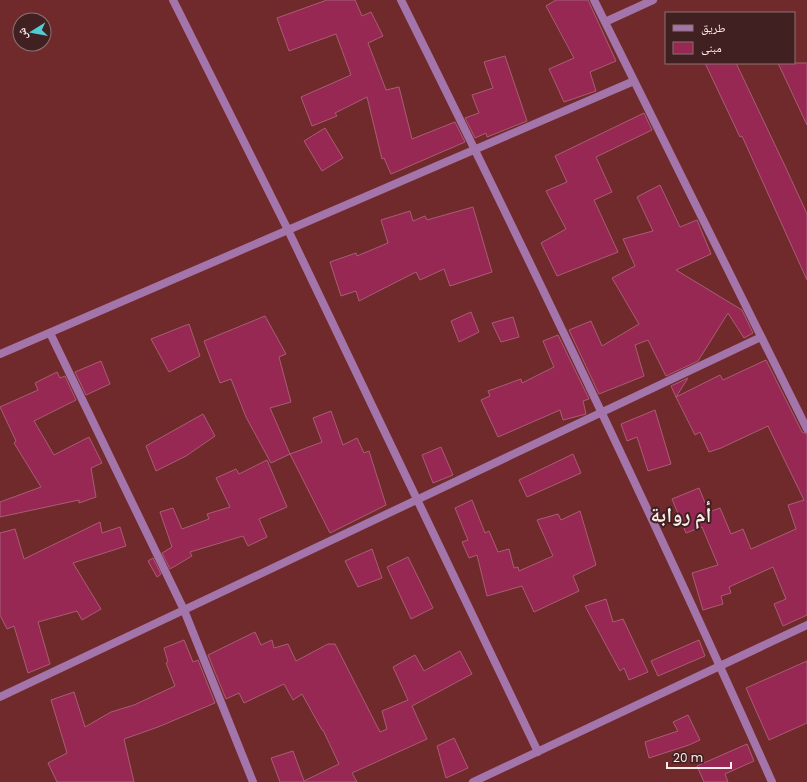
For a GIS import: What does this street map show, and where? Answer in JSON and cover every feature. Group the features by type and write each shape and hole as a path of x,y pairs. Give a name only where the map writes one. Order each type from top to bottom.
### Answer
{"street":[{"path":"173,0 288,230 538,752"},
{"path":"401,0 475,149 601,413 720,666 772,782"},
{"path":"594,0 807,429"},
{"path":"605,22 653,0"},
{"path":"0,354 634,80"},
{"path":"50,333 184,610 253,782"},
{"path":"0,697 761,337"},
{"path":"473,782 807,625"}],"building":[{"path":"327,0 355,0 362,16 371,12 383,36 368,43 386,90 399,87 412,139 455,122 465,142 391,174 384,158 382,159 367,97 335,113 337,116 312,126 301,97 351,75 336,34 289,51 277,18"},
{"path":"556,0 588,0 616,61 590,72 596,91 564,102 549,69 574,58 546,6"},
{"path":"505,56 527,121 487,137 486,133 475,138 465,118 479,113 472,95 493,88 484,62"},
{"path":"807,63 807,125 778,64"},
{"path":"705,64 736,64 785,166 807,214 807,280 742,136 740,137"},
{"path":"644,113 652,130 596,157 612,192 594,200 618,252 557,276 541,243 566,229 546,191 567,182 555,156"},
{"path":"325,128 343,158 322,171 304,141"},
{"path":"660,185 680,227 697,220 711,254 676,270 742,310 753,333 744,338 728,313 698,361 666,376 648,340 635,345 644,376 599,394 569,330 591,321 602,346 639,324 612,278 635,266 623,239 653,231 637,197"},
{"path":"473,207 492,272 450,286 444,269 420,280 416,272 359,301 356,291 341,296 330,262 356,253 357,256 388,243 381,220 410,211 413,221 425,216 427,220"},
{"path":"471,312 479,332 459,342 451,321"},
{"path":"265,316 286,354 279,357 291,402 270,408 290,454 271,463 246,417 231,379 220,383 204,341"},
{"path":"513,317 519,337 501,342 492,323"},
{"path":"189,324 200,356 169,372 151,339"},
{"path":"558,335 589,399 583,401 586,414 563,420 560,410 498,437 481,400 490,396 488,391 521,379 522,383 554,367 543,341"},
{"path":"766,360 802,432 807,434 807,615 783,626 774,604 786,599 773,567 729,587 731,593 721,596 723,604 703,610 692,573 718,565 702,527 686,533 672,499 699,488 709,512 720,508 731,534 743,529 751,549 796,529 788,505 804,500 768,426 709,452 700,432 695,435 676,397 720,375 723,380"},
{"path":"101,361 110,384 86,395 75,372"},
{"path":"57,372 60,378 65,376 76,400 34,421 54,455 89,437 102,463 91,468 96,497 79,503 79,500 0,517 0,502 41,487 14,443 16,441 0,407 38,390 35,383"},
{"path":"688,378 676,397 671,386"},
{"path":"655,410 671,464 648,471 637,437 627,441 621,424"},
{"path":"331,411 343,445 357,438 364,453 369,451 386,505 330,533 290,454 322,442 313,418"},
{"path":"203,414 215,436 186,456 156,471 146,446"},
{"path":"441,447 453,475 433,483 422,455"},
{"path":"573,454 581,473 527,497 519,480"},
{"path":"267,460 287,507 259,519 267,537 248,546 243,536 190,552 192,556 170,569 162,553 172,547 160,512 173,508 182,529 209,519 207,514 230,507 216,478 236,469 239,474"},
{"path":"472,500 485,533 489,531 498,552 509,549 514,568 518,567 519,571 553,556 537,520 558,514 561,520 580,511 596,565 573,576 579,591 534,612 522,586 487,596 477,555 469,558 462,542 468,540 455,508"},
{"path":"100,522 102,533 120,527 126,546 73,563 101,609 82,620 77,611 38,622 50,664 28,673 14,626 7,629 0,615 0,533 15,529 24,559"},
{"path":"372,549 382,578 358,587 345,561"},
{"path":"408,557 433,608 411,619 387,567"},
{"path":"153,558 161,574 157,577 148,561"},
{"path":"606,599 613,622 623,619 648,672 629,680 624,668 620,671 585,606"},
{"path":"255,632 261,645 272,640 274,648 288,644 296,661 328,644 335,644 380,732 387,729 382,711 408,700 393,667 415,655 424,671 460,651 472,674 412,706 427,739 352,773 357,782 280,782 271,758 293,751 304,781 339,764 323,730 302,694 293,700 284,684 244,703 239,693 226,699 208,655"},
{"path":"184,640 193,662 198,660 215,703 158,727 124,739 134,782 57,782 48,763 67,753 51,700 74,692 85,727 111,712 134,705 175,686 166,663 168,662 164,648"},
{"path":"699,640 705,656 658,676 651,661"},
{"path":"807,661 807,723 769,740 746,688"},
{"path":"688,715 700,740 649,758 645,742 678,731 673,722"},
{"path":"454,738 468,768 446,778 437,746"},
{"path":"747,744 754,761 725,774 728,782 704,782 697,766"}],"district":[{"name":"أم روابة","path":"681,514"}]}
